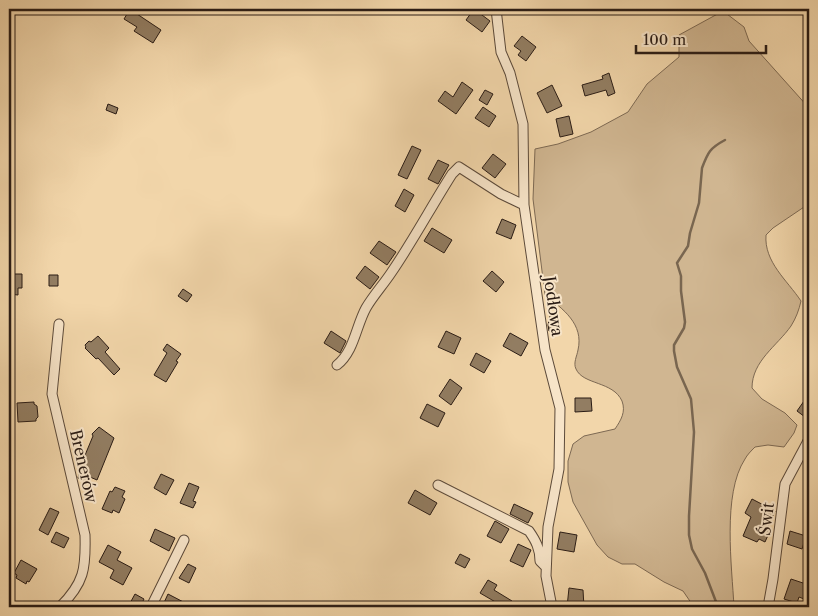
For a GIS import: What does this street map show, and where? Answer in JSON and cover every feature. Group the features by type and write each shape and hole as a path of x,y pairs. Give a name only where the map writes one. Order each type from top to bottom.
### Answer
{"street":[{"name":"Jodłowa","path":"496,9 501,52 510,74 523,124 524,205 545,350 560,408 559,469 548,527 546,567 552,607"},
{"path":"337,365 345,360 367,306 392,272 452,174 459,167 501,194 524,205"},
{"name":"Brenerów","path":"59,324 52,394 85,535 86,558 82,578 70,597 60,607"},
{"name":"Świt","path":"768,607 785,484 809,439"},
{"path":"438,486 529,531 540,553 540,561 546,567"},
{"path":"151,607 184,540"}],"shaded area":[{"path":"723,11 744,27 749,41 809,108 809,199 807,205 773,228 766,235 766,245 773,262 801,301 791,326 766,354 756,370 752,388 762,399 785,413 797,425 784,447 768,445 755,447 749,453 738,474 733,491 730,531 734,607 694,607 683,591 635,564 622,564 608,557 597,545 573,502 568,482 568,461 573,444 584,436 615,429 622,416 623,405 618,395 612,390 585,378 576,369 578,332 565,312 545,295 533,199 535,149 558,144 591,132 628,112 647,84 679,57 679,35"}],"building":[{"path":"130,9 140,9 137,14 161,30 153,43 134,31 137,27 124,19"},
{"path":"474,9 490,21 482,32 466,20"},
{"path":"522,36 536,47 526,61 518,55 521,51 514,46"},
{"path":"609,73 615,93 608,96 606,90 585,96 582,85 603,79 602,76"},
{"path":"462,82 473,90 456,114 438,101 445,91 453,97"},
{"path":"552,85 562,106 547,113 537,93"},
{"path":"485,90 493,94 487,105 479,100"},
{"path":"108,104 118,108 116,114 106,110"},
{"path":"483,107 496,116 489,127 475,118"},
{"path":"569,116 573,134 560,137 556,119"},
{"path":"412,146 421,150 407,179 398,175"},
{"path":"493,154 506,164 495,178 482,168"},
{"path":"438,160 449,165 438,184 428,179"},
{"path":"404,189 414,195 405,212 395,206"},
{"path":"502,219 516,225 511,239 496,233"},
{"path":"432,228 452,240 444,253 424,241"},
{"path":"379,241 396,252 387,265 370,253"},
{"path":"365,266 379,277 370,289 356,278"},
{"path":"492,271 504,282 496,292 483,281"},
{"path":"9,274 22,274 22,288 18,288 18,295 9,294"},
{"path":"49,275 58,275 58,286 49,286"},
{"path":"183,289 192,295 187,302 178,296"},
{"path":"550,316 556,318 553,332 549,331"},
{"path":"331,331 346,341 340,353 324,343"},
{"path":"446,331 461,338 454,354 438,347"},
{"path":"510,333 528,343 521,356 503,346"},
{"path":"98,336 109,348 105,352 120,369 114,375 98,358 96,359 85,348 89,341 91,342"},
{"path":"167,344 181,354 166,382 154,375 167,353 163,350"},
{"path":"476,353 491,361 484,373 470,365"},
{"path":"450,379 462,388 451,405 439,396"},
{"path":"809,394 809,411 805,417 797,411"},
{"path":"575,398 591,398 592,411 575,412"},
{"path":"34,402 37,406 38,417 36,421 18,422 17,403"},
{"path":"427,404 445,413 438,427 420,418"},
{"path":"99,427 114,438 97,480 90,477 88,482 78,478 78,472 93,436 92,434"},
{"path":"161,474 174,480 166,495 154,488"},
{"path":"189,483 199,487 193,501 196,502 193,508 180,503"},
{"path":"115,487 125,491 122,497 125,499 119,513 113,510 112,513 102,509 110,491 112,492"},
{"path":"415,490 437,503 430,515 408,503"},
{"path":"752,499 775,511 766,531 769,533 765,542 759,539 757,542 743,536 751,517 745,513"},
{"path":"514,504 533,513 528,523 510,514"},
{"path":"50,508 59,512 48,535 39,530"},
{"path":"495,521 509,529 501,543 487,536"},
{"path":"155,529 175,538 169,551 150,541"},
{"path":"790,531 806,536 802,549 787,544"},
{"path":"56,532 69,538 64,548 51,542"},
{"path":"560,532 577,535 574,552 557,549"},
{"path":"518,544 531,550 523,567 510,561"},
{"path":"108,545 121,552 117,560 132,568 123,585 110,578 114,570 99,562"},
{"path":"460,554 470,559 465,568 455,563"},
{"path":"21,560 37,569 26,584 16,578 17,575 14,573"},
{"path":"188,564 196,568 189,583 179,578"},
{"path":"791,579 809,585 809,601 799,597 797,603 784,599"},
{"path":"488,580 497,585 494,590 512,601 508,607 504,607 480,593"},
{"path":"569,588 583,590 584,607 567,607"},
{"path":"135,594 144,599 140,607 129,605"},
{"path":"168,594 193,607 162,607"}],"waterway":[{"path":"718,607 705,573 692,549 689,535 694,432 691,399 677,367 674,345 684,328 685,322 681,276 677,263 688,246 699,203 702,168 708,154 725,140"}]}
